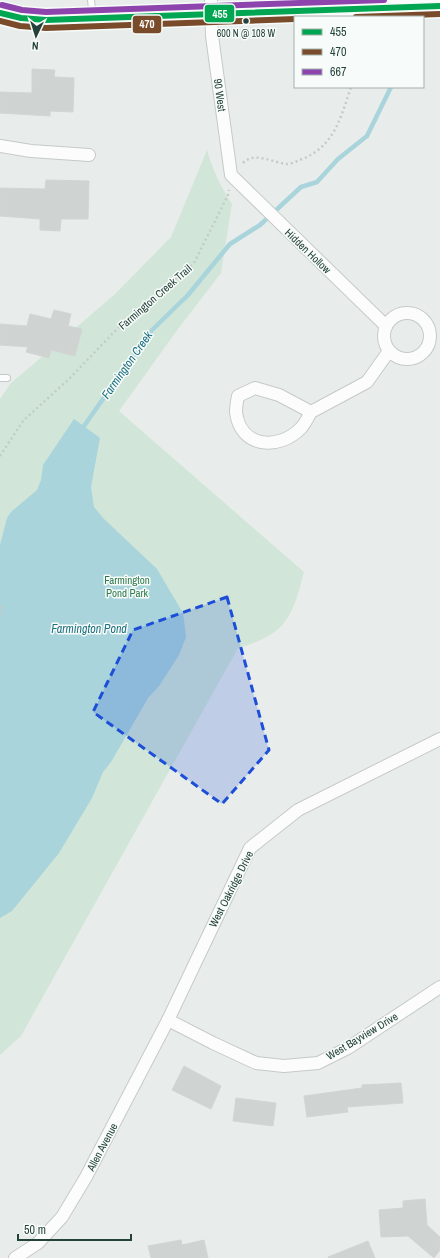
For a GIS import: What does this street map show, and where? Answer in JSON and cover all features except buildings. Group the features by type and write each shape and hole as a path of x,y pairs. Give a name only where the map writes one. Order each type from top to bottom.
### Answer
{"main road":[{"path":"0,13 21,18 46,20 94,19 211,7 440,6"}],"street":[{"name":"90 West","path":"211,7 212,36 231,176"},
{"path":"0,146 31,151 88,155"},
{"name":"Hidden Hollow","path":"231,176 386,326"},
{"path":"413,313 426,322 430,329 431,337 429,345 418,357 403,359 389,351 384,339 386,326 397,315 413,313"},
{"path":"311,412 279,395 255,388 238,396 236,411 240,426 248,436 262,443 278,443 290,437 302,428 311,412 367,382 389,351"},
{"name":"West Oakridge Drive","path":"168,1020 250,848 298,810 440,739"},
{"name":"West Bayview Drive","path":"168,1020 256,1063 284,1066 318,1063 348,1048 440,987"},
{"name":"Allen Avenue","path":"15,1258 38,1243 62,1217 86,1177 168,1020"}],"lane":[{"path":"92,0 94,19"},
{"path":"0,378 7,378"}],"path":[{"path":"231,176 246,160 260,158 288,164 315,154 338,127 351,88"},
{"name":"Farmington Creek Trail","path":"0,456 24,421 71,377 117,330 194,263 228,195 231,176"},
{"path":"0,607 3,608 0,618"}],"highlighted area":[{"path":"227,597 269,750 222,804 93,712 133,630"}],"green space":[{"name":"Farmington Pond Park","path":"207,150 217,178 232,204 221,273 178,329 119,411 304,572 296,601 285,622 267,637 238,648 21,1036 0,1055 0,399 10,384 114,295 171,237"}],"water":[{"name":"Farmington Pond","path":"74,419 100,438 91,487 94,507 104,519 157,569 183,613 186,637 179,655 159,686 148,698 111,762 103,772 92,798 59,853 12,911 0,918 0,545 7,518 11,512 37,490 41,480 43,465"}],"waterway":[{"name":"Farmington Creek","path":"83,431 84,426 150,332 188,295 230,244 260,225 301,187 317,182 338,159 367,136 391,88"}],"transit line":[{"name":"667","path":"2,5 22,10 46,12 384,0"},
{"name":"455","path":"0,13 21,18 46,20 440,6"},
{"name":"470","path":"384,16 440,14"},
{"name":"470","path":"0,21 20,26 46,28 294,19"}],"place":[{"name":"600 N @ 108 W","path":"246,21"}]}
